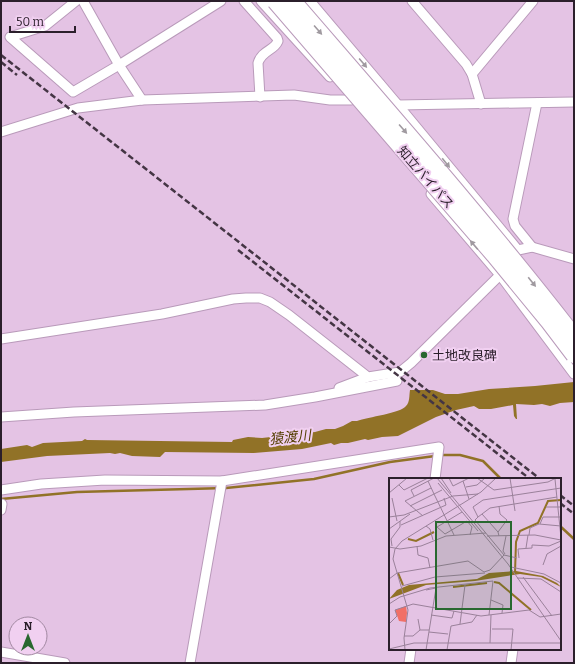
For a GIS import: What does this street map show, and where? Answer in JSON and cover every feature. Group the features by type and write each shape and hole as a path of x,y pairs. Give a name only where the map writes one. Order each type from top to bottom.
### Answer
{"highway":[{"name":"知立バイパス","path":"275,1 494,255 574,355"},
{"name":"知立バイパス","path":"292,1 453,186 505,248 574,336"}],"street":[{"path":"76,1 46,26 10,37 73,92 119,65 220,1"},
{"path":"83,1 119,65 142,100"},
{"path":"244,1 278,41 276,45 263,54 258,63 260,97"},
{"path":"261,1 351,100 500,275 574,374"},
{"path":"310,1 333,26 518,250"},
{"path":"412,1 466,64 472,74 481,104"},
{"path":"472,74 533,1"},
{"path":"1,132 78,108 142,100 294,96 330,100 351,100 380,84"},
{"path":"369,121 398,105 574,102"},
{"path":"532,247 515,226 513,219 537,103"},
{"path":"316,397 368,377 400,372 500,275 518,250 532,247 574,259"},
{"path":"1,339 162,314 233,299 260,298 270,302 289,315 368,377"},
{"path":"552,345 574,344"},
{"path":"1,417 74,412 265,405 397,382"},
{"path":"1,490 41,484 105,480 222,481 439,447 435,478"},
{"path":"190,663 222,481"},
{"path":"1,504 1,510"},
{"path":"409,663 411,650"},
{"path":"510,663 513,650"},
{"path":"1,652 65,663"}],"water":[{"name":"猿渡川","path":"574,382 574,402 560,403 550,406 542,404 516,404 517,419 514,416 513,405 491,409 479,409 474,406 436,417 398,436 368,440 365,439 334,445 331,443 302,449 254,453 165,452 160,457 132,456 120,453 110,453 47,456 1,462 1,449 27,445 32,447 43,443 82,441 85,439 232,442 233,440 248,437 262,438 335,429 352,421 398,411 408,403 410,390 433,390 445,394 458,394 489,389"}],"waterway":[{"path":"440,455 460,455 483,461 500,478"},
{"path":"1,499 77,492 226,488 314,479 390,462 435,456"},
{"path":"561,527 574,539"}],"railway":[{"path":"1,55 539,478"},
{"path":"1,62 17,75"},
{"path":"238,250 529,478"},
{"path":"561,496 574,506"},
{"path":"561,504 574,514"}],"place":[{"name":"土地改良碑","path":"424,355"}]}
